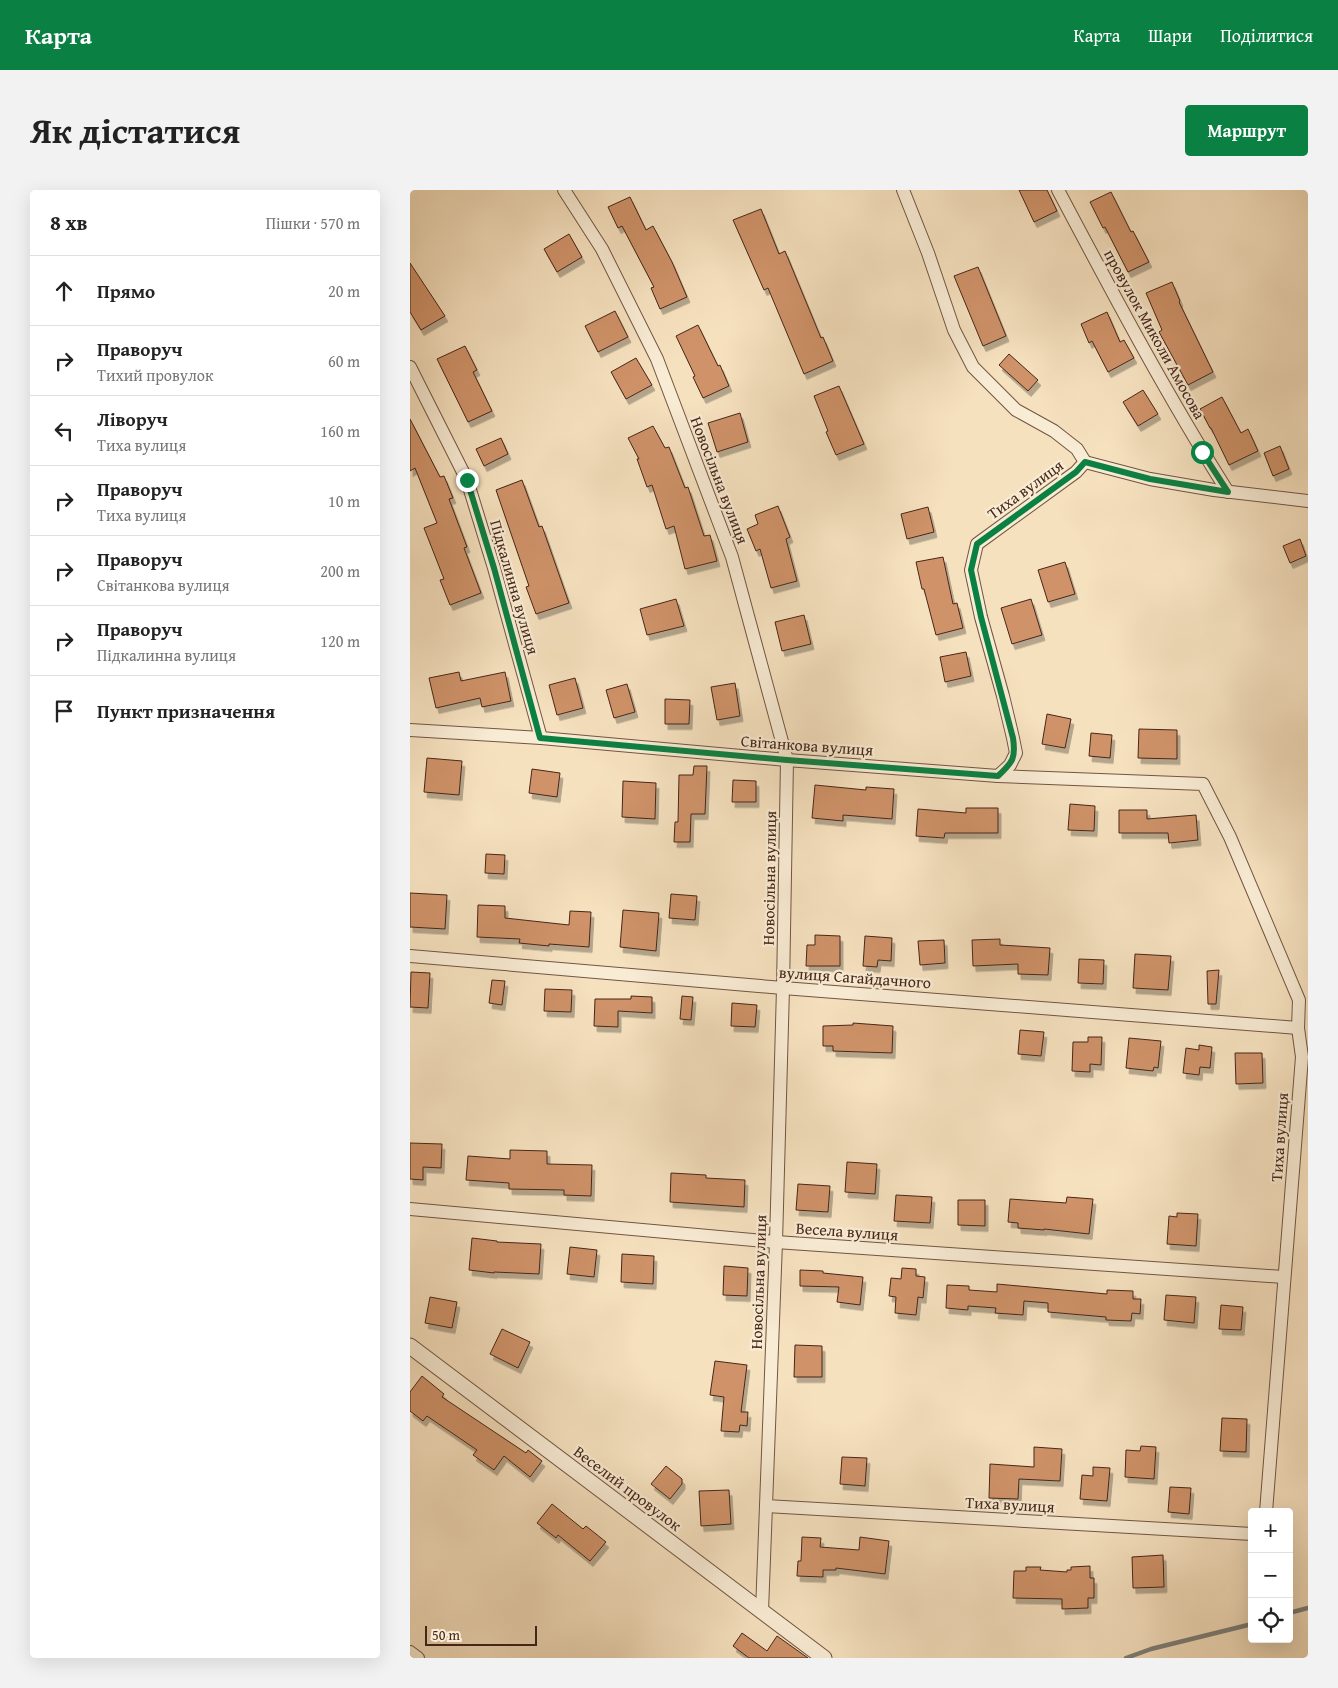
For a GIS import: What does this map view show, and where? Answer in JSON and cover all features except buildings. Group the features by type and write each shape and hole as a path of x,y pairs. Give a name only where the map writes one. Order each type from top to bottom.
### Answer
{"street":[{"name":"Новосільна вулиця","path":"564,190 602,249 658,359 732,557 787,760 784,988 762,1611"},
{"name":"Тиха вулиця","path":"902,190 928,253 954,330 973,366 1016,410 1062,437 1077,449 1085,462 1076,472 977,544 971,570 981,617 1016,753 1010,765 998,776"},
{"name":"провулок Миколи Амосова","path":"1058,190 1132,331 1202,452 1228,492"},
{"name":"Підкалинна вулиця","path":"410,367 467,480 494,568 540,738"},
{"path":"1085,462 1150,479 1228,492 1308,501"},
{"name":"Світанкова вулиця","path":"410,730 540,738 787,760 998,776 1203,784"},
{"name":"Тиха вулиця","path":"1203,784 1230,837 1299,1000 1298,1028 1302,1057 1283,1277 1266,1508"},
{"name":"вулиця Сагайдачного","path":"410,956 784,988 1298,1028"},
{"name":"Весела вулиця","path":"410,1209 776,1242 1283,1277"},
{"name":"Веселий провулок","path":"410,1346 824,1658"},
{"name":"Тиха вулиця","path":"766,1506 1248,1534"},
{"path":"410,1652 418,1658"}],"waterway":[{"path":"1293,1612 1308,1608"},
{"path":"1126,1658 1151,1649 1248,1625"}],"route":[{"path":"467,480 494,568 540,738 787,760 998,776 1010,765 1016,753 1003,696 981,617 971,570 977,544 1076,472 1085,462 1150,479 1228,492 1202,452"}]}
